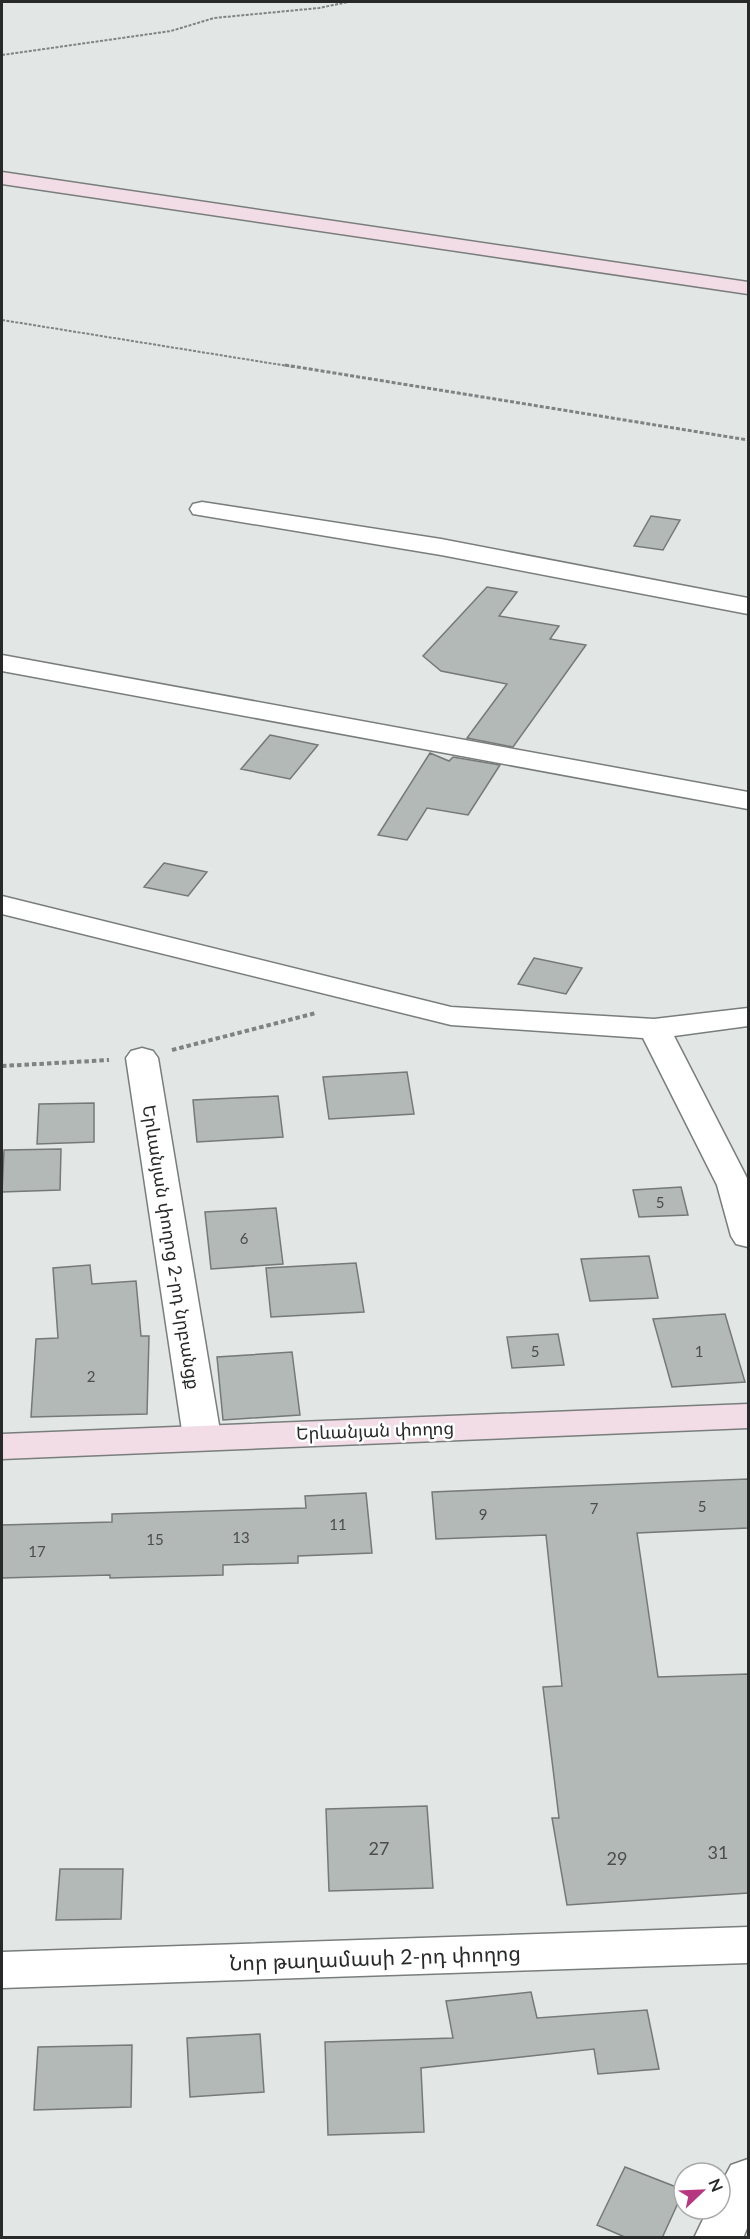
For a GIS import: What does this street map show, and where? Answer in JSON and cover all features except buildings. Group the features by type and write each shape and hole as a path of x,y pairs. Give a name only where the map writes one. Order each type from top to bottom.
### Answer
{"main road":[{"path":"2,178 748,288"},
{"name":"Երևանյան փողոց","path":"2,1447 748,1416"}],"street":[{"path":"202,509 441,547 748,606"},
{"path":"2,663 380,731 748,801"},
{"path":"2,905 451,1016 654,1029 748,1017"},
{"path":"654,1029 734,1185 748,1236"},
{"name":"Երևանյան փողոց 2-րդ նրբանցք","path":"142,1058 202,1437"},
{"name":"Նոր թաղամասի 2-րդ փողոց","path":"2,1970 748,1945"},
{"path":"718,2238 748,2179"}],"path":[{"path":"2,55 171,31 214,18 320,9 348,2"},
{"path":"2,320 748,440"},
{"path":"2,1066 142,1058 375,997"}]}
